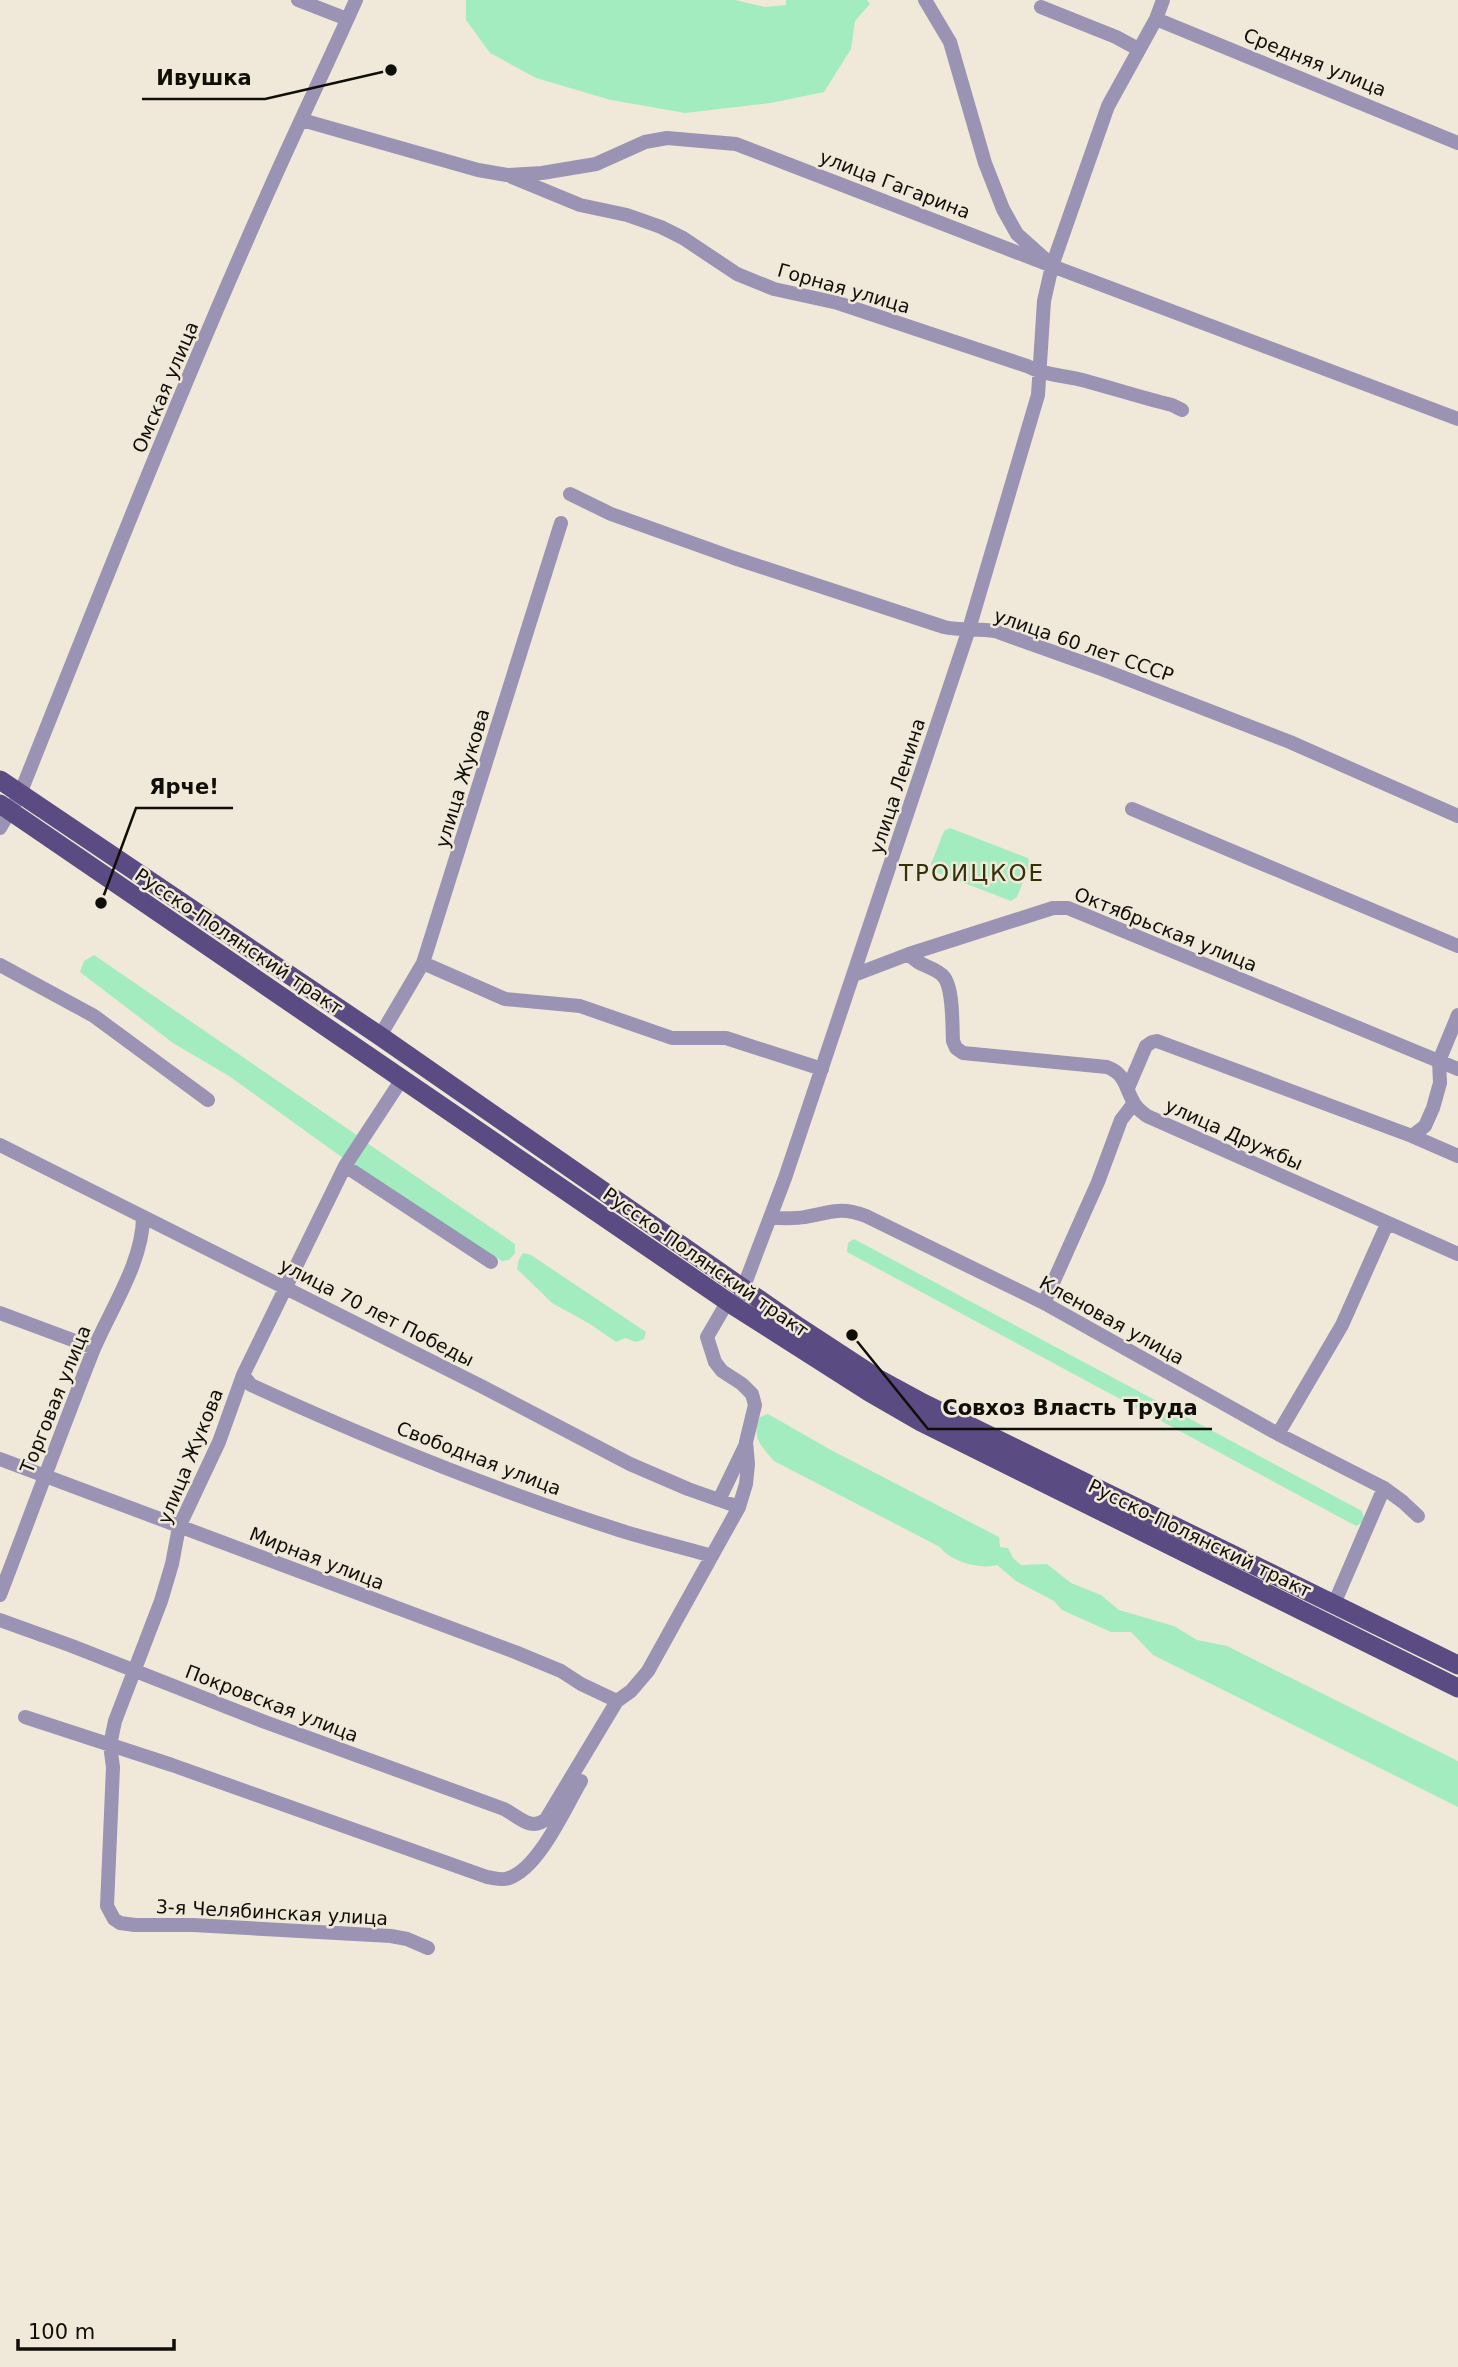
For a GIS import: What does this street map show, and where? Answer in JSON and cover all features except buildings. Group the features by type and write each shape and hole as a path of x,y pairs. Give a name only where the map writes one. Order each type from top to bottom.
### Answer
{"main road":[{"name":"Русско-Полянский тракт","path":"0,780 8,809 402,1079 736,1299 923,1403 1458,1665"},
{"name":"Русско-Полянский тракт","path":"8,809 380,1036 847,1378 920,1422 1458,1688"}],"street":[{"path":"298,0 347,19"},
{"name":"Омская улица","path":"8,809 270,187 356,0"},
{"path":"925,0 950,42 985,163 1003,209 1017,234 1052,266"},
{"name":"улица Ленина","path":"746,1442 755,1405 752,1394 722,1371 709,1350 707,1337 736,1299 771,1218 822,1069 969,629 1038,394 1044,301 1052,266 1108,106 1156,19 1163,0"},
{"path":"1041,7 1116,37 1138,49"},
{"name":"Средняя улица","path":"1156,19 1458,143"},
{"name":"улица Гагарина","path":"302,120 478,170 507,175 542,173 596,164 645,142 667,138 736,144 1458,419"},
{"name":"Горная улица","path":"507,175 580,205 627,215 661,227 683,238 737,274 774,289 838,303 1027,366 1039,373 1070,377 1182,410"},
{"path":"1038,394 1046,384 1055,379 1070,377"},
{"name":"улица 60 лет СССР","path":"570,494 611,514 734,558 944,627 995,631 1117,675 1290,742 1458,816"},
{"name":"улица Жукова","path":"380,1036 423,962 561,523"},
{"path":"1132,809 1458,946"},
{"name":"Октябрьская улица","path":"854,975 909,954 1053,908 1068,908 1458,1069"},
{"path":"909,954 915,961 942,975 948,983 953,1041 956,1048 963,1053 1107,1067 1123,1077 1134,1103 1121,1120 1098,1182 1044,1303"},
{"path":"423,962 505,999 580,1006 672,1038 726,1038 822,1069"},
{"path":"0,965 94,1016 208,1100"},
{"path":"1412,1136 1425,1126 1433,1108 1440,1083 1439,1061 1458,1014"},
{"path":"1128,1088 1146,1046 1157,1041 1412,1136 1458,1156"},
{"name":"улица Жукова","path":"114,1919 107,1906 113,1767 110,1745 115,1721 161,1601 179,1527 219,1442 243,1375 284,1288 345,1166 402,1079"},
{"name":"улица Дружбы","path":"1134,1103 1147,1116 1163,1125 1458,1254"},
{"name":"улица 70 лет Победы","path":"0,1145 481,1386 630,1464 739,1507"},
{"path":"345,1166 491,1262"},
{"name":"Кленовая улица","path":"771,1218 805,1217 841,1209 852,1210 1044,1303 1278,1434 1384,1488 1418,1516"},
{"name":"Торговая улица","path":"0,1595 94,1348 122,1289 143,1229 143,1217"},
{"path":"1278,1434 1342,1325 1387,1224"},
{"path":"0,1313 94,1348"},
{"name":"Свободная улица","path":"243,1375 251,1385 329,1421 451,1470 620,1530 712,1556"},
{"path":"719,1500 746,1442"},
{"path":"25,1717 487,1877 502,1880 512,1877 527,1867 540,1849 593,1759 605,1722 617,1701 631,1691 648,1671 739,1507 746,1484 746,1442"},
{"name":"Мирная улица","path":"0,1459 514,1652 561,1671 580,1684 617,1701"},
{"path":"1334,1604 1384,1488"},
{"name":"Покровская улица","path":"0,1620 265,1722 504,1809 528,1825 540,1824 546,1819 605,1722"},
{"name":"3-я Челябинская улица","path":"114,1919 120,1923 135,1925 193,1925 391,1936 428,1948"}],"green space":[{"path":"466,0 735,0 765,7 786,5 786,0 867,0 870,4 855,21 851,49 824,92 771,103 685,113 611,100 536,78 490,53 466,20"},
{"path":"950,828 1028,858 1030,864 1017,897 1011,901 933,871 931,864 944,831"},
{"path":"94,955 358,1136 343,1158 229,1076 173,1043 80,972 84,961"},
{"path":"367,1143 515,1244 515,1253 509,1260 502,1261 406,1203 353,1165"},
{"path":"854,1239 1362,1511 1365,1521 1356,1526 847,1252 848,1243"},
{"path":"523,1253 531,1255 646,1332 644,1339 636,1342 625,1338 616,1342 552,1303 517,1269"},
{"path":"768,1414 831,1450 999,1537 1000,1547 1008,1548 1013,1558 1021,1565 1047,1564 1071,1583 1101,1595 1119,1610 1174,1626 1197,1640 1227,1646 1458,1761 1458,1807 1153,1655 1131,1632 1111,1632 1062,1610 1054,1601 1016,1581 997,1565 983,1566 958,1560 940,1547 774,1461 761,1446 757,1436 760,1417"}],"place":[{"name":"Ивушка","path":"391,70"},
{"name":"Ярче!","path":"101,903"},
{"name":"Совхоз Власть Труда","path":"852,1335"}],"district":[{"name":"ТРОИЦКОЕ","path":"972,873"}]}
